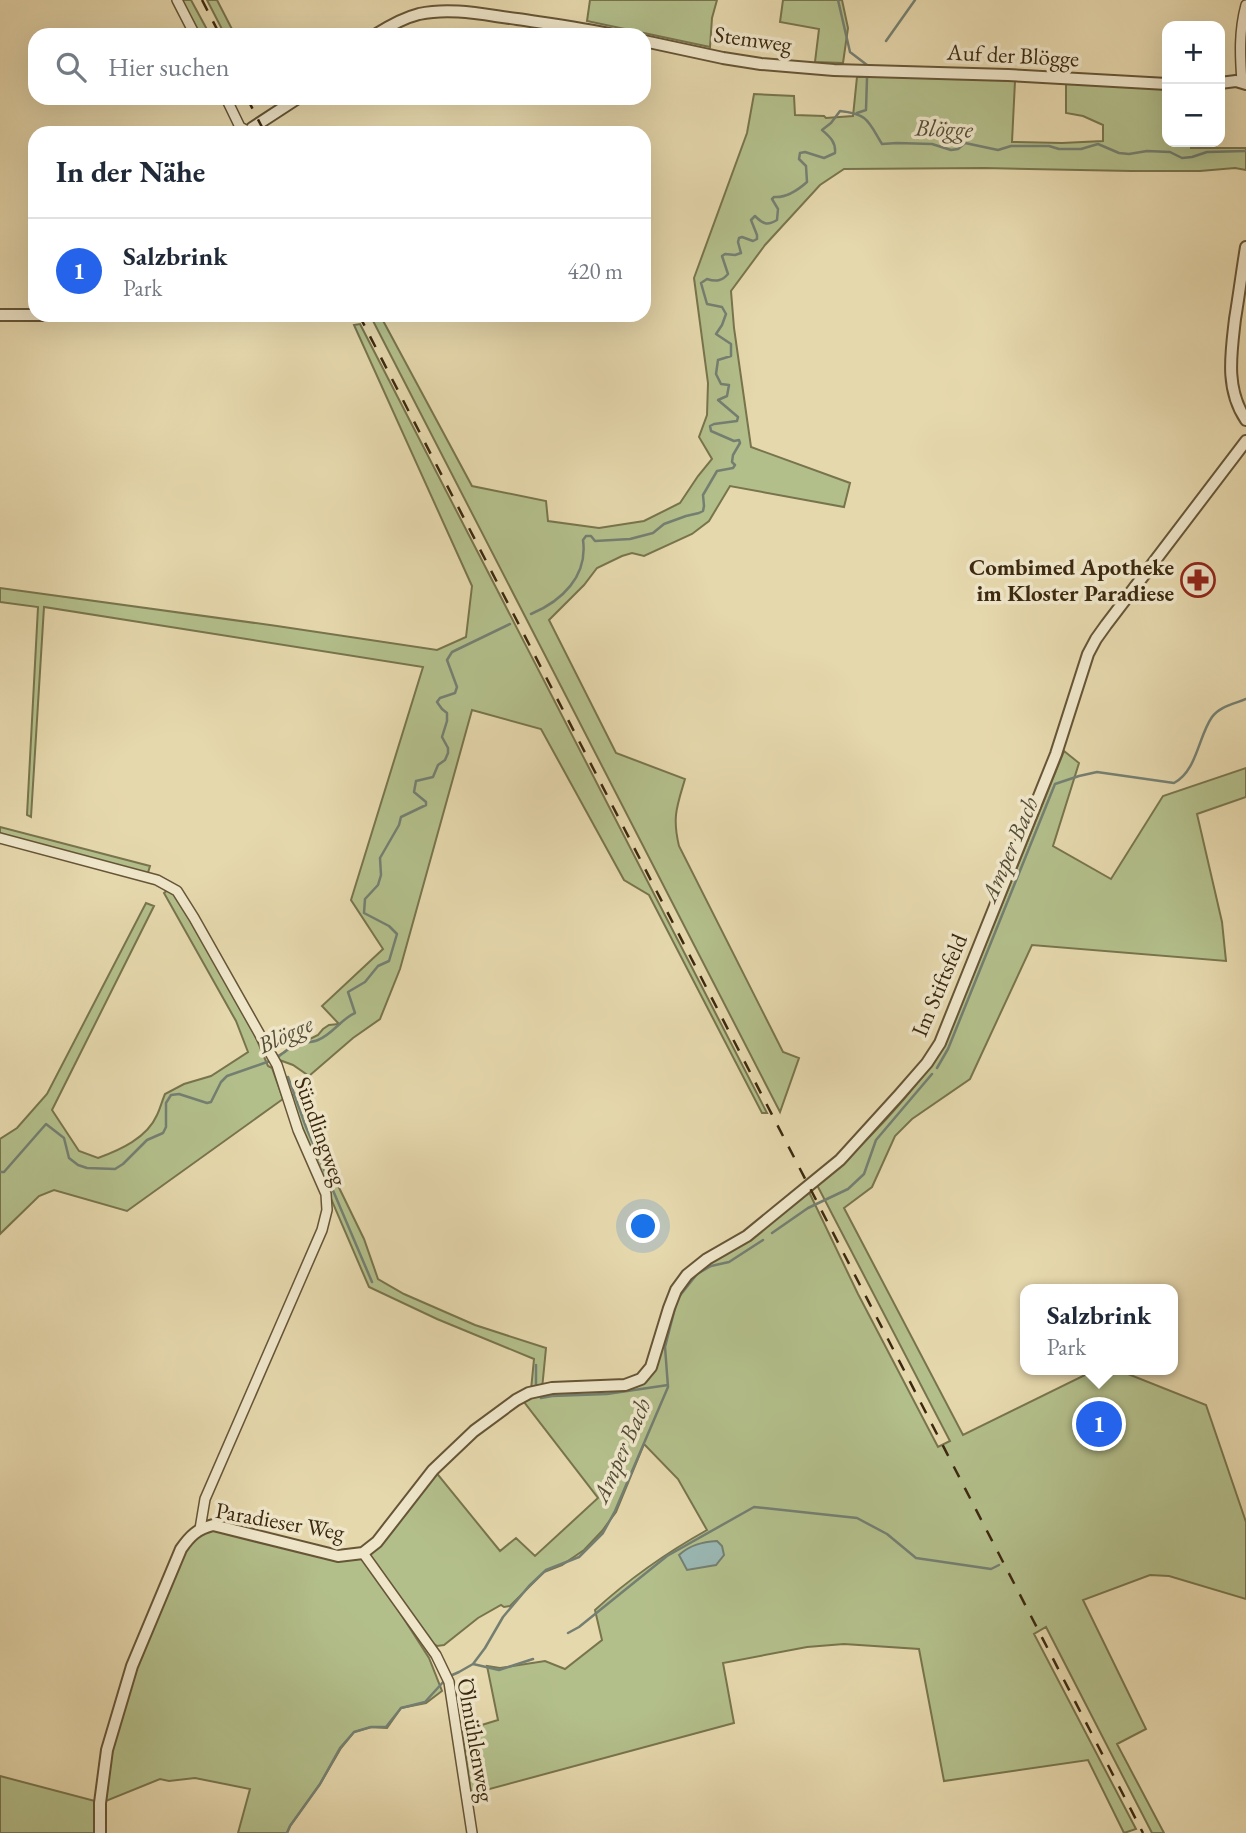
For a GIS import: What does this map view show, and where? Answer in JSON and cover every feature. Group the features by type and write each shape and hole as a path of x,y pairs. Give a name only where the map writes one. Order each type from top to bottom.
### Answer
{"street":[{"path":"177,0 191,28"},
{"path":"1225,83 1244,83 1239,40 1246,5"},
{"path":"387,28 410,17 454,11 582,28"},
{"name":"Stemweg","path":"651,43 761,64 856,72"},
{"name":"Auf der Blögge","path":"856,72 957,73 1162,84"},
{"path":"229,105 240,126"},
{"path":"255,126 287,105"},
{"path":"1246,247 1230,368 1234,395 1246,420"},
{"path":"0,315 28,315"},
{"name":"Im Stiftsfeld","path":"529,1393 552,1388 625,1385 641,1379 651,1367 669,1308 687,1275 707,1259 747,1236 840,1160 927,1063 940,1043 1051,767 1088,654 1096,639 1246,441"},
{"name":"Sündlingweg","path":"0,838 171,886 181,897 270,1053 298,1130 326,1194 327,1210 321,1230 205,1499 200,1529"},
{"name":"Paradieser Weg","path":"100,1833 100,1803 107,1750 132,1666 181,1549 190,1537 200,1529 213,1525 338,1556 363,1553 377,1542 433,1470 474,1431 529,1393"},
{"name":"Ölmühlenweg","path":"363,1553 436,1655 447,1678 472,1833"}],"green space":[{"path":"181,0 191,0 206,28 195,28"},
{"path":"207,0 217,0 231,28 221,28"},
{"path":"590,0 717,0 712,18 710,47 651,35 651,28 620,28 587,21"},
{"path":"783,0 842,0 848,28 843,63 815,62 819,29 780,22"},
{"path":"893,74 1015,81 1012,142 1103,141 1103,125 1083,116 1066,113 1066,83 1162,88 1162,147 1246,148 1246,170 844,169 820,185 765,245 731,291 751,447 850,483 844,507 730,486 709,521 692,534 644,556 632,553 597,568 549,620 616,753 685,779 676,812 679,846 783,1052 799,1058 780,1112 374,322 384,322 472,486 546,501 548,521 599,528 644,521 680,503 712,459 699,437 707,415 708,383 694,278 747,133 754,94 794,96 795,115 826,118 853,116 857,77"},
{"path":"360,324 767,1113 762,1113 649,895 624,880 541,729 472,710 400,969 380,1019 309,1076 293,1065 274,1058 292,1045 318,1035 329,1025 339,1024 322,1006 383,949 351,900 423,667 44,607 31,817 27,815 38,607 0,602 0,588 437,650 466,637 472,586 354,325"},
{"path":"1064,751 1079,763 1053,846 1111,879 1163,796 1246,768 1246,797 1197,814 1222,922 1226,961 1032,945 970,1079 912,1119 895,1136 872,1187 844,1208 963,1435 1085,1375 1131,1375 1206,1405 1246,1522 1246,1599 1169,1576 1150,1575 1083,1600 1146,1729 1117,1744 1164,1833 1152,1833 1046,1627 1034,1634 1136,1829 1124,1833 1088,1760 944,1781 919,1649 844,1644 807,1647 723,1663 734,1723 471,1794 462,1731 498,1720 487,1666 500,1668 545,1661 565,1669 602,1640 595,1610 649,1567 707,1530 678,1479 644,1444 616,1512 584,1550 562,1565 544,1572 510,1606 501,1605 478,1618 444,1645 437,1646 430,1641 366,1554 435,1471 500,1551 516,1538 535,1556 598,1498 521,1398 553,1390 642,1380 671,1308 692,1267 809,1192 858,1294 938,1447 950,1441 817,1185 886,1120 945,1045"},
{"path":"0,827 150,866 147,876 0,836"},
{"path":"170,888 179,897 248,1019 268,1066 272,1068 283,1099 127,1211 54,1190 39,1196 0,1234 0,1139 17,1128 47,1094 146,903 154,906 52,1110 79,1151 98,1158 132,1142 152,1123 165,1094 184,1084 211,1076 248,1052 236,1021 164,893"},
{"path":"300,1091 329,1167 364,1239 378,1279 404,1294 475,1325 546,1348 542,1389 531,1390 534,1359 437,1319 369,1287 289,1097"},
{"path":"214,1527 363,1555 429,1658 442,1691 426,1703 401,1708 387,1728 371,1727 354,1732 287,1833 238,1833 250,1789 195,1778 169,1781 160,1779 101,1803 110,1751 134,1667 184,1549 202,1530"},
{"path":"0,1776 95,1801 95,1833 0,1833"}],"water":[{"path":"717,1541 722,1546 724,1555 716,1565 687,1570 679,1555 697,1545"}],"waterway":[{"path":"838,0 850,52 867,65"},
{"path":"886,41 915,0"},
{"path":"857,113 866,110 867,78"},
{"name":"Blögge","path":"531,614 553,602 571,586 581,565 583,540 586,536 591,536 595,541 630,539 653,533 664,524 699,513 703,511 703,495 717,471 733,468 735,465 732,462 733,455 739,440 734,441 711,431 710,426 737,421 738,417 718,400 727,396 729,385 721,384 716,374 718,360 731,356 731,344 716,334 726,314 722,307 707,304 701,283 707,279 719,280 726,276 728,274 722,256 741,253 739,238 753,241 757,239 751,220 755,216 765,223 777,220 778,209 772,199 791,193 807,182 806,166 799,159 800,153 824,158 835,153 830,137 822,130 840,111 856,114 866,120 882,144 932,144 951,150 958,149 965,143 998,150 1011,146 1081,149 1098,144 1119,153 1170,152 1182,158 1207,152 1246,151"},
{"name":"Blögge","path":"276,1058 295,1045 323,1037 355,1013 348,992 365,982 378,966 389,961 397,934 389,926 364,913 365,899 378,885 381,875 380,858 401,817 426,805 414,792 416,781 433,777 438,765 445,760 448,753 442,737 447,713 437,702 440,698 455,693 457,687 447,660 452,652 510,624"},
{"name":"Amper Bach","path":"937,1068 948,1049 1055,784 1097,772 1174,783 1188,770 1215,713 1246,699"},
{"name":"Blögge","path":"0,1172 4,1172 46,1124 64,1138 69,1158 78,1165 115,1169 147,1140 163,1133 166,1127 166,1103 171,1095 179,1094 211,1102 227,1076 270,1061"},
{"name":"Amper Bach","path":"772,1233 808,1208 848,1189 864,1174 876,1140 932,1074"},
{"path":"288,1077 306,1127 372,1282"},
{"name":"Amper Bach","path":"678,1298 697,1274 711,1266 729,1262 763,1240"},
{"name":"Amper Bach","path":"473,1664 503,1617 529,1586 546,1570 579,1557 603,1533 668,1387 665,1347 675,1308"},
{"path":"536,1365 536,1386"},
{"path":"540,1395 541,1398 607,1394 668,1385"},
{"path":"568,1633 667,1556 754,1507 857,1518 887,1534 916,1558 991,1569 999,1565"},
{"path":"450,1676 473,1664 499,1670 533,1659"},
{"name":"Amper Bach","path":"287,1833 340,1748 354,1732 371,1727 386,1727 401,1708 425,1702 445,1680"}],"railway":[{"path":"202,0 216,28"},
{"path":"251,105 261,126"},
{"path":"363,322 1143,1833"}],"place":[{"name":"Combimed Apotheke im Kloster Paradiese","path":"1198,580"},
{"name":"Salzbrink","path":"1099,1424"}]}
